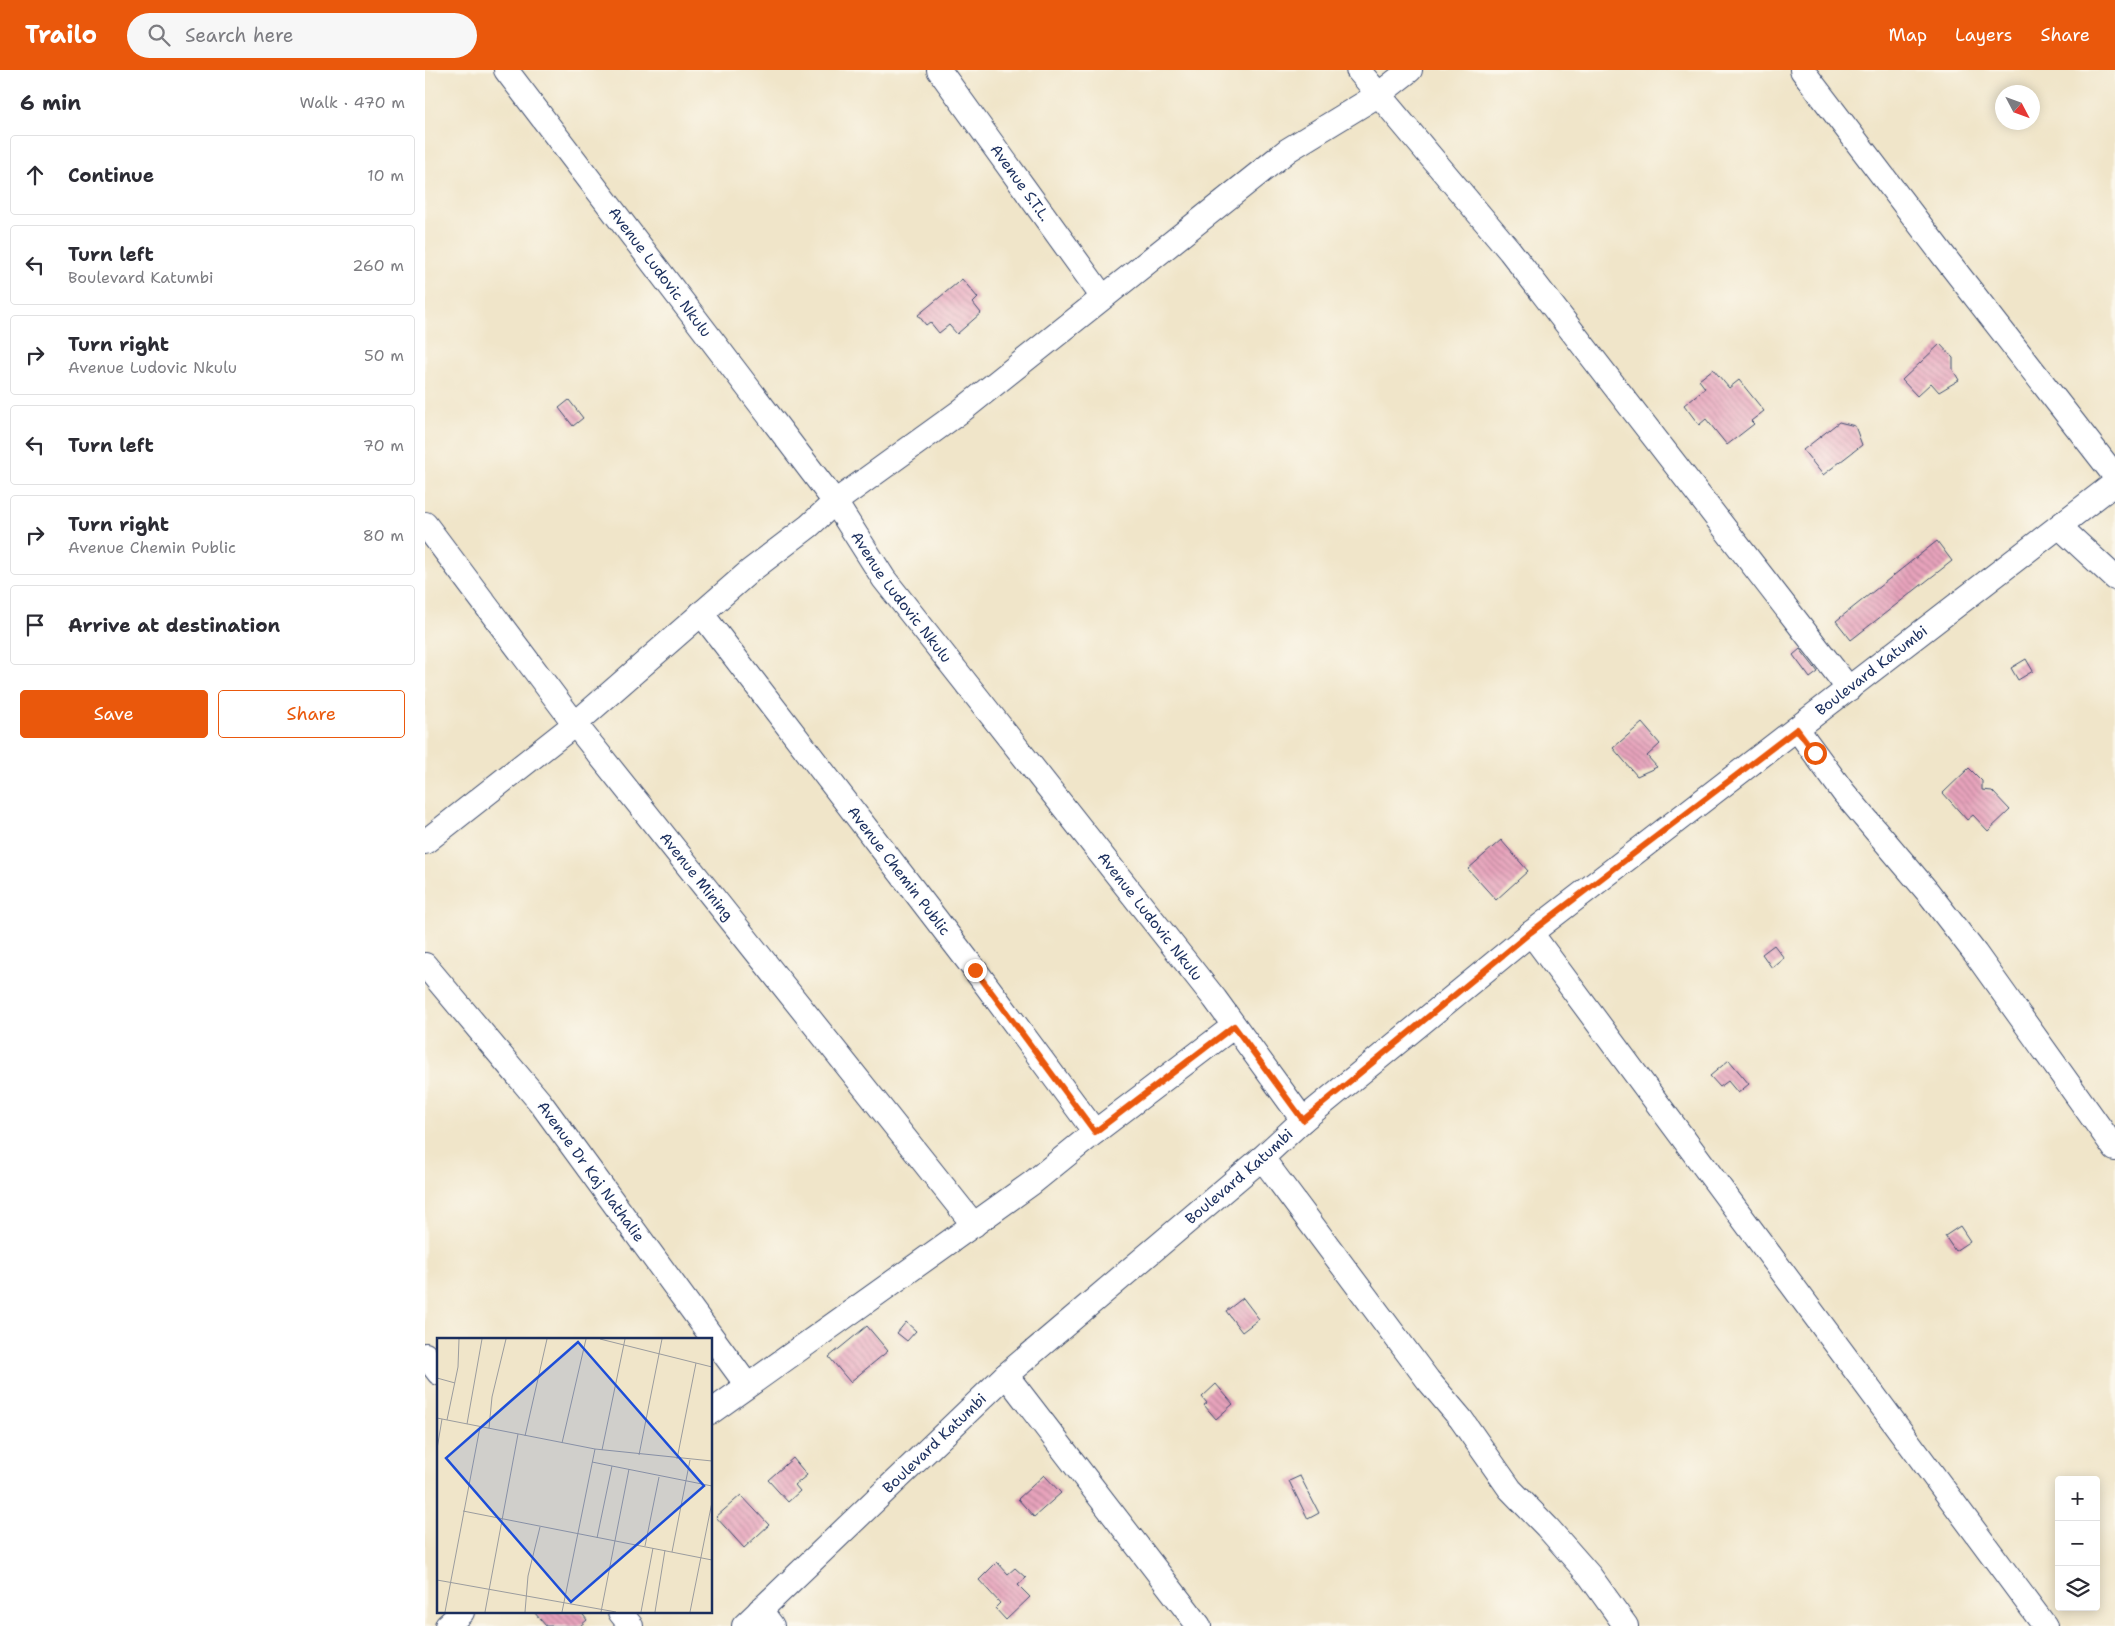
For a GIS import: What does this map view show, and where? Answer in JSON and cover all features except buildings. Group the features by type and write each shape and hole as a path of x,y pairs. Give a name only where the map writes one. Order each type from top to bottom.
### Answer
{"street":[{"name":"Avenue Ludovic Nkulu","path":"505,70 835,502 884,579 1234,1026 1303,1120"},
{"name":"Avenue S.T.L.","path":"939,70 1102,296"},
{"path":"1359,70 1378,95 1510,250 1849,688"},
{"path":"425,842 575,724 701,613 835,502 961,411 1102,296 1288,150 1378,95 1411,70"},
{"path":"1802,70 2115,476"},
{"name":"Boulevard Katumbi","path":"759,1621 1006,1375 1262,1158 1303,1120 1531,932 2115,483"},
{"name":"Avenue Mining","path":"425,524 575,724 974,1225"},
{"path":"2060,527 2115,578"},
{"name":"Avenue Chemin Public","path":"701,613 975,970 1095,1132"},
{"path":"1797,729 1844,793 1927,891 1975,953 2115,1149"},
{"path":"1531,932 2045,1626"},
{"name":"Avenue Dr Kaj Nathalie","path":"425,965 540,1102 713,1338"},
{"path":"713,1410 1032,1183 1095,1132 1234,1026"},
{"path":"1262,1158 1428,1380 1461,1419 1510,1489 1547,1527 1590,1576 1626,1626"},
{"name":"Avenue Dr Kaj Nathalie","path":"713,1339 747,1385"},
{"path":"425,1356 437,1371"},
{"path":"1006,1375 1199,1626"},
{"path":"447,1626 460,1614"},
{"path":"622,1614 631,1626"}],"route":[{"path":"975,970 1095,1132 1234,1026 1303,1120 1531,932 1797,729 1815,753"}]}
